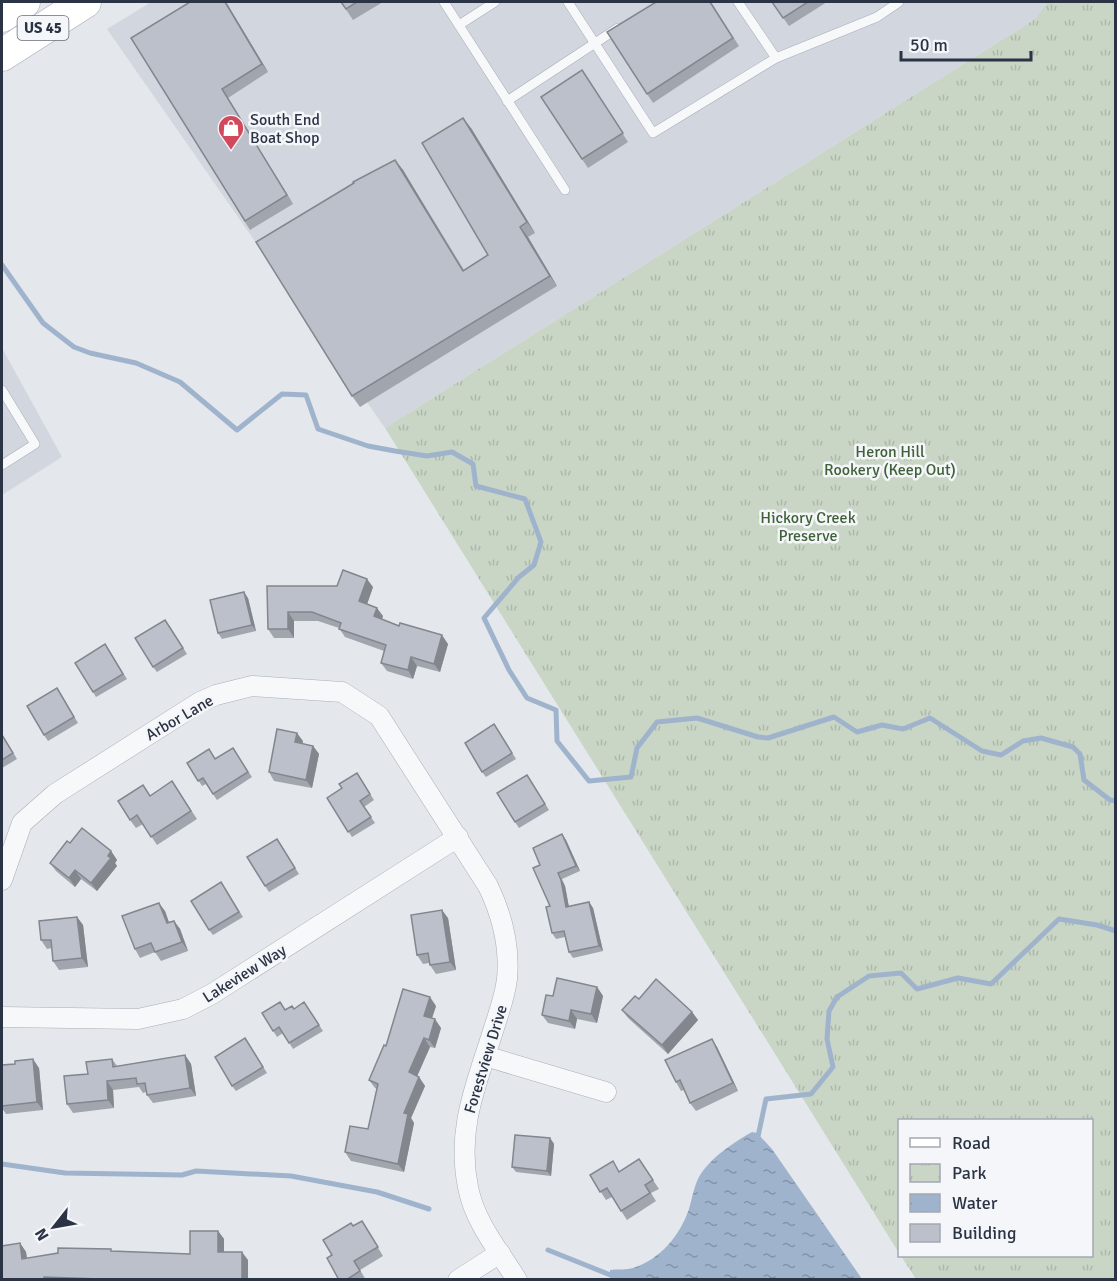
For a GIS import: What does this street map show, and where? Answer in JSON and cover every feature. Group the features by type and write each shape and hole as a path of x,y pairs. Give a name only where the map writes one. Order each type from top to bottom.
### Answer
{"main road":[{"name":"US 45","path":"2,16 24,2"},
{"name":"US 45","path":"2,55 85,2"}],"street":[{"name":"Arbor Lane","path":"2,880 22,823 55,794 200,702 216,695 252,686 342,692 379,716 458,837"},
{"name":"Lakeview Way","path":"2,1017 138,1019 183,1009 212,994 458,837"},
{"name":"Forestview Drive","path":"458,837 494,900 500,915 508,956 507,980 502,1003 471,1100 465,1129 464,1167 468,1190 484,1228 517,1280"},
{"path":"485,1056 606,1092"},
{"path":"458,1280 500,1253"}],"lane":[{"path":"444,2 565,190"},
{"path":"459,26 495,2"},
{"path":"568,2 654,133 776,58 877,17 899,2"},
{"path":"738,2 776,58"},
{"path":"507,101 630,20"},
{"path":"2,390 4,401 34,444 2,465"}],"shaded area":[{"path":"151,2 1047,2 1035,19 385,428 107,29"},
{"path":"2,348 62,457 2,495"}],"green space":[{"name":"Hickory Creek Preserve","path":"1047,2 1115,2 1115,1279 916,1279 902,1257 1093,1257 1093,1119 898,1119 898,1251 385,428 1035,19"}],"water":[{"path":"752,1132 757,1133 772,1149 862,1279 610,1279 610,1270 630,1269 643,1264 668,1245 685,1219 696,1184 704,1170 722,1152"}],"building":[{"name":"South End Boat Shop","path":"190,2 225,2 262,64 222,89 287,195 245,221 131,38"},
{"path":"341,2 357,2 346,9"},
{"path":"656,2 710,2 733,38 647,94 607,32"},
{"path":"772,2 808,2 783,18"},
{"path":"582,70 623,133 582,159 541,97"},
{"path":"463,118 527,222 520,227 550,276 352,396 256,242 353,182 395,160 463,271 488,255 422,143"},
{"path":"343,570 367,579 359,601 377,608 374,616 399,626 400,623 442,635 434,664 411,657 408,670 381,663 386,645 339,629 341,623 312,612 288,612 288,629 268,629 267,586 337,586"},
{"path":"244,592 252,625 218,633 210,600"},
{"path":"165,620 183,648 153,667 135,638"},
{"path":"105,644 123,674 93,692 75,663"},
{"path":"57,688 74,717 44,735 27,706"},
{"path":"494,724 512,753 482,772 465,743"},
{"path":"277,729 297,733 295,742 313,746 306,780 269,772"},
{"path":"2,735 13,753 2,760"},
{"path":"233,748 248,772 213,794 203,778 198,781 187,763 209,749 215,759"},
{"path":"357,773 370,794 360,801 371,817 348,832 327,798 342,788 339,784"},
{"path":"527,775 545,804 515,822 497,793"},
{"path":"172,781 191,811 151,837 137,815 130,820 118,801 143,785 150,796"},
{"path":"82,828 111,851 108,856 111,858 91,883 75,870 69,878 50,863 67,841 70,843"},
{"path":"562,834 576,866 558,873 566,907 589,902 599,946 569,952 564,931 552,933 546,907 550,906 533,868 540,865 533,848"},
{"path":"277,839 295,868 265,886 247,857"},
{"path":"221,882 239,912 209,930 191,901"},
{"path":"159,903 167,923 174,921 182,942 155,952 151,943 135,949 122,916"},
{"path":"442,910 450,962 430,965 428,953 417,955 411,915"},
{"path":"77,917 82,958 53,961 51,940 41,940 39,921"},
{"path":"557,978 597,987 591,1014 571,1010 569,1021 542,1015 546,995 553,996"},
{"path":"656,979 692,1012 662,1045 622,1010 635,996 639,999"},
{"path":"403,989 430,997 424,1016 435,1019 429,1040 424,1038 409,1072 419,1077 404,1113 408,1114 398,1164 345,1152 350,1126 368,1129 378,1084 369,1080 384,1045 386,1046"},
{"path":"280,1002 285,1010 292,1006 294,1009 304,1002 319,1025 289,1043 279,1027 273,1031 262,1013"},
{"path":"245,1038 263,1067 232,1086 215,1057"},
{"path":"712,1039 733,1083 690,1103 680,1080 676,1082 665,1060"},
{"path":"185,1055 190,1088 147,1095 145,1083 137,1084 136,1078 107,1081 108,1100 67,1104 64,1076 88,1074 86,1062 112,1059 113,1067"},
{"path":"33,1059 37,1102 2,1106 2,1065"},
{"path":"515,1135 550,1138 547,1171 512,1167"},
{"path":"639,1159 653,1180 645,1185 650,1193 621,1211 607,1188 600,1192 590,1175 613,1161 619,1172"},
{"path":"362,1221 378,1247 354,1261 360,1271 346,1280 339,1280 327,1258 332,1255 323,1240 351,1223 353,1226"},
{"path":"190,1231 218,1231 218,1252 242,1252 242,1280 44,1277 44,1280 2,1280 2,1246 20,1243 22,1259 58,1253 58,1248 190,1254"}],"waterway":[{"path":"2,265 43,323 74,347 90,353 136,363 180,382 237,430 282,394 306,395 318,429 368,446 395,451 427,456 452,452 473,464 476,486 525,499 541,542 534,565 519,577 484,618 509,670 527,698 556,710 557,741 589,781 631,777 637,748 657,722 697,718 768,738 834,717 857,732 882,725 903,729 930,718 982,751 1001,755 1023,741 1041,738 1073,747 1080,754 1084,780 1110,800 1116,801"},
{"path":"757,1141 766,1099 811,1094 833,1067 827,1039 829,1011 837,997 869,976 901,973 917,989 958,978 991,984 1059,919 1097,925 1116,931"},
{"path":"2,1164 65,1173 182,1175 196,1171 291,1176 377,1192 429,1209"},
{"path":"548,1250 623,1280"}],"place":[{"name":"South End Boat Shop","path":"231,151"}],"park label":[{"name":"Heron Hill Rookery (Keep Out)","path":"890,460"}]}
